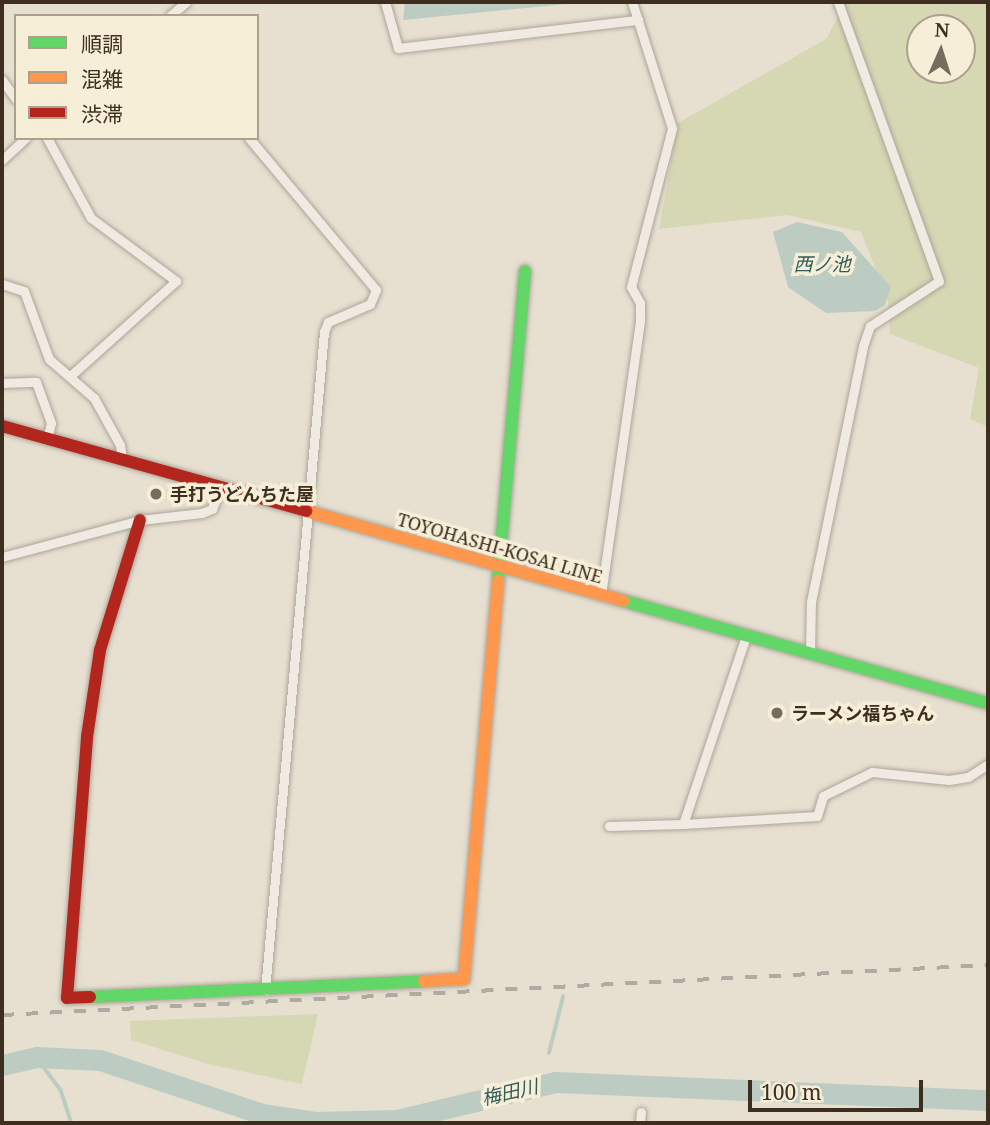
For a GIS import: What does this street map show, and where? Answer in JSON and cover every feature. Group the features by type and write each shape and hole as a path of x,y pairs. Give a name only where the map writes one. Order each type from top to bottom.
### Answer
{"street":[{"path":"172,14 186,2"},
{"path":"385,2 398,48 638,20"},
{"path":"601,595 640,320 640,303 631,287 672,128 632,2"},
{"path":"810,652 811,602 863,346 870,326 939,281 838,2"},
{"path":"2,80 14,96"},
{"path":"2,160 24,140"},
{"path":"48,140 91,218 176,281 70,376"},
{"path":"251,140 376,289 370,304 328,322 324,332 265,990"},
{"path":"140,520 100,650 94,688 67,998 464,979 497,565 525,271"},
{"path":"2,284 24,291 49,359 94,398 109,421 122,459"},
{"path":"2,383 36,382 51,423 47,439"},
{"name":"TOYOHASHI-KOSAI LINE","path":"2,426 988,703"},
{"path":"2,557 140,520 202,513 212,509 221,487"},
{"path":"683,824 746,636"},
{"path":"609,826 817,817 823,796 872,772 949,780 968,777 988,764"},
{"path":"640,1123 641,1112"}],"green space":[{"path":"846,2 988,2 988,427 970,419 979,368 890,334 888,301 861,232 787,215 659,229 678,123 826,39"},
{"path":"318,1014 302,1084 208,1064 131,1040 130,1021"}],"water":[{"path":"405,2 564,2 566,4 403,20"},
{"name":"西ノ池","path":"797,222 842,232 891,287 885,305 875,311 826,313 788,287 773,232"}],"waterway":[{"path":"549,1053 563,997"},
{"path":"36,1057 61,1090 72,1123"},
{"name":"梅田川","path":"2,1065 36,1057 100,1060 262,1114 316,1122 397,1120 555,1082 988,1100"}],"railway":[{"path":"2,1015 988,965"}],"traffic: fast":[{"path":"498,580 525,271"},
{"path":"624,601 988,703"},
{"path":"90,997 424,981"}],"traffic: slow":[{"path":"306,511 624,601"},
{"path":"424,981 464,979 498,580"}],"traffic: jam":[{"path":"2,426 306,511"},
{"path":"90,997 67,998 87,737 100,650 140,520"}],"place":[{"name":"手打うどんちた屋","path":"156,494"},
{"name":"ラーメン福ちゃん","path":"777,713"}]}
